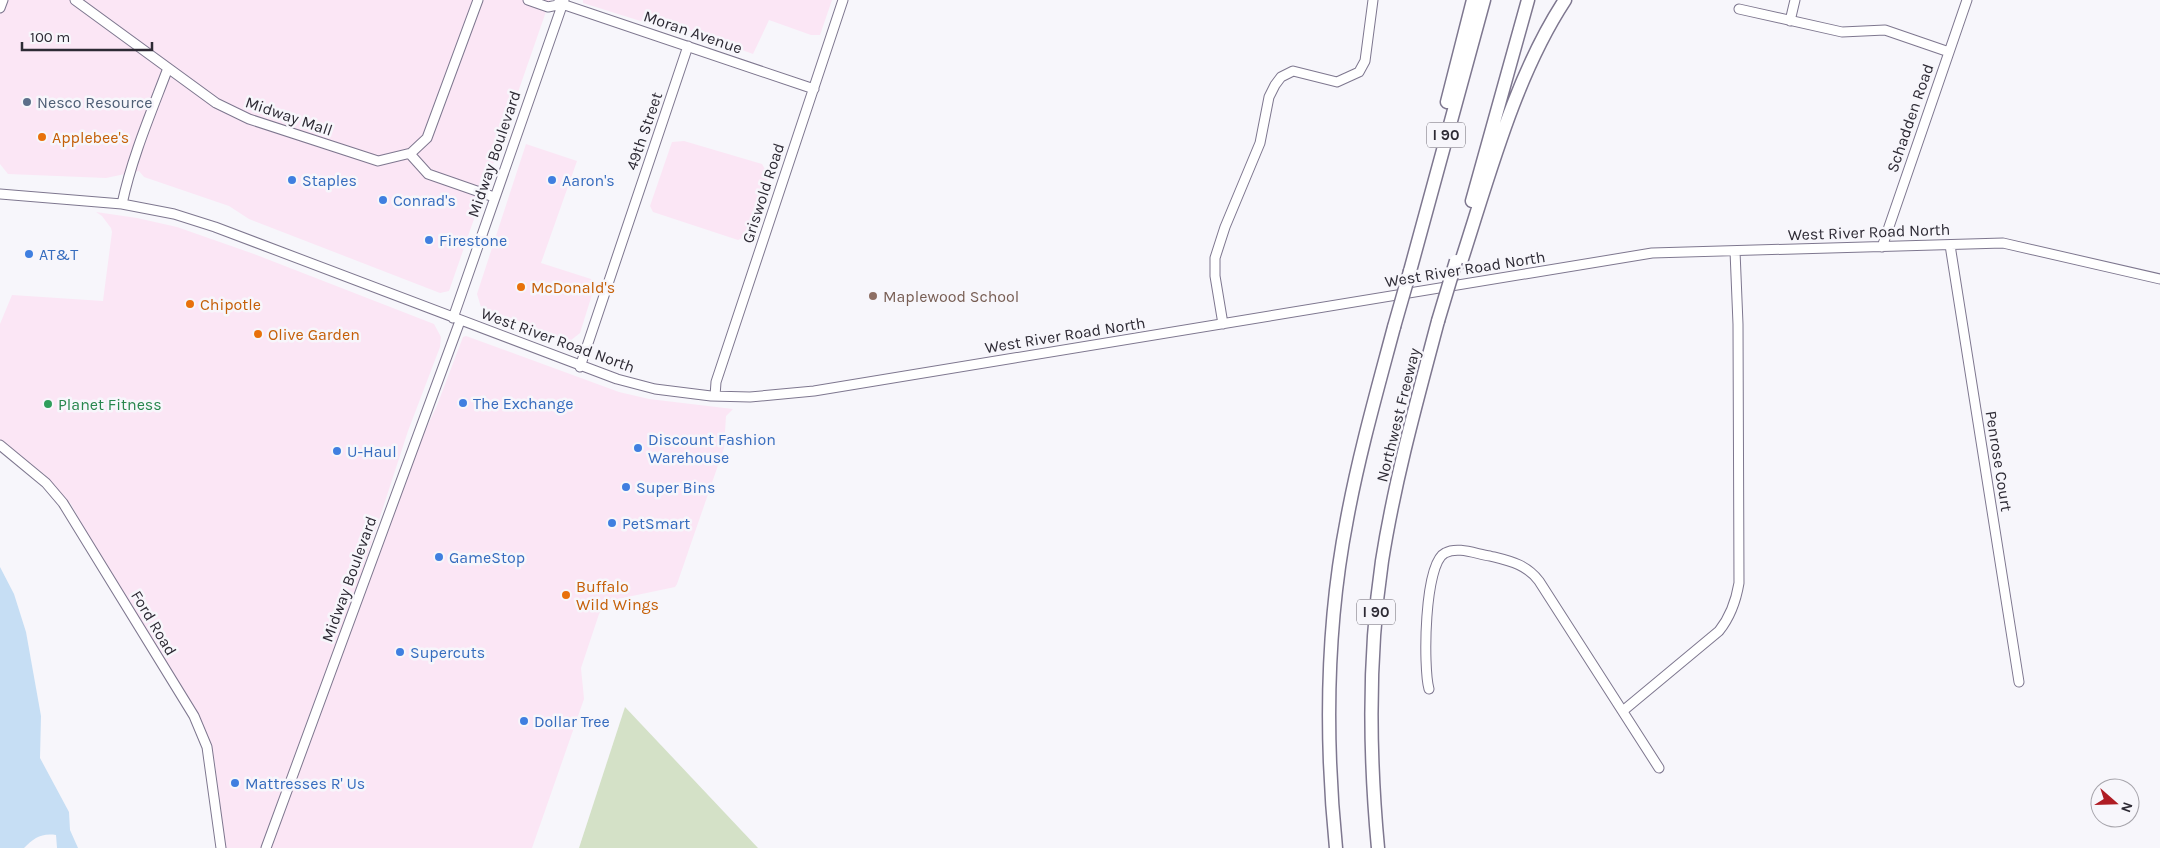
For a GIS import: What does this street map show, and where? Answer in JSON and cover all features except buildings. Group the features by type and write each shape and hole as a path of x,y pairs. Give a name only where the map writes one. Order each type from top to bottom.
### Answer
{"highway":[{"path":"1425,213 1432,162 1473,0"},
{"name":"Northwest Freeway","path":"1336,848 1332,806 1329,727 1332,635 1338,572 1359,462 1484,0"},
{"name":"I 90","path":"1458,262 1528,0"},
{"path":"1458,262 1519,94 1545,34 1565,0"},
{"name":"Northwest Freeway","path":"1378,848 1370,734 1376,612 1390,515 1422,381 1458,262"}],"street":[{"path":"0,8 3,0"},
{"name":"Midway Mall","path":"75,0 216,103 249,119 372,160 386,161 410,154"},
{"path":"478,0 431,128 422,144 410,154 428,174 494,197"},
{"name":"Moran Avenue","path":"528,0 548,6 561,1 814,89"},
{"name":"Griswold Road","path":"715,396 716,382 843,0"},
{"path":"1224,324 1215,276 1215,258 1225,227 1260,144 1269,98 1275,84 1281,77 1293,71 1337,82 1359,72 1364,61 1373,0"},
{"path":"1790,21 1795,0"},
{"name":"Schadden Road","path":"1882,247 1967,0"},
{"name":"Midway Boulevard","path":"266,848 456,320 494,197 561,1"},
{"path":"1739,9 1842,32 1885,30 1949,52"},
{"name":"49th Street","path":"580,367 688,46"},
{"path":"122,204 135,156 168,68"},
{"name":"West River Road North","path":"0,194 122,204 174,214 215,227 580,367 655,389 715,396 750,397 814,391 1652,253 2002,243 2160,279"},
{"name":"Penrose Court","path":"1950,245 2019,682"},
{"path":"1624,710 1720,631 1737,596 1739,583 1738,324 1735,251"},
{"name":"Ford Road","path":"0,445 46,484 63,503 194,716 207,746 221,848"},
{"path":"1429,690 1426,651 1432,570 1439,557 1444,553 1462,550 1510,561 1530,570 1624,710 1659,768"}],"shaded area":[{"path":"0,0 550,0 449,291 440,293 249,219 229,206 144,177 139,171 106,178 8,174 0,164"},
{"path":"583,0 832,0 820,35 811,35 769,20 753,54 686,29 685,35 583,3"},
{"path":"684,141 762,164 769,176 747,236 738,240 653,212 650,206 672,142"},
{"path":"526,144 577,161 541,263 591,279 595,285 580,333 570,341 481,307 477,294"},
{"path":"96,212 137,218 177,227 254,254 434,324 441,337 440,347 408,431 362,572 261,848 225,848 215,764 203,725 98,554 71,504 44,474 0,439 0,324 12,295 103,301 112,232 102,216"},
{"path":"466,336 619,392 649,399 733,409 726,416 724,448 677,584 675,587 613,600 603,607 599,614 581,668 584,699 532,848 271,848 421,439 436,408 463,337"}],"green space":[{"path":"625,707 758,848 579,848"}],"water":[{"path":"0,567 14,594 26,632 41,716 40,758 69,812 70,830 78,848 57,848 56,835 46,835 31,841 24,848 0,848"}],"place":[{"name":"Nesco Resource","path":"27,102"},
{"name":"Applebee's","path":"42,137"},
{"name":"Staples","path":"292,180"},
{"name":"Aaron's","path":"552,180"},
{"name":"Conrad's","path":"383,200"},
{"name":"Firestone","path":"429,240"},
{"name":"AT&T","path":"29,254"},
{"name":"McDonald's","path":"521,287"},
{"name":"Maplewood School","path":"873,296"},
{"name":"Chipotle","path":"190,304"},
{"name":"Olive Garden","path":"258,334"},
{"name":"The Exchange","path":"463,403"},
{"name":"Planet Fitness","path":"48,404"},
{"name":"Discount Fashion Warehouse","path":"638,448"},
{"name":"U-Haul","path":"337,451"},
{"name":"Super Bins","path":"626,487"},
{"name":"PetSmart","path":"612,523"},
{"name":"GameStop","path":"439,557"},
{"name":"Buffalo Wild Wings","path":"566,595"},
{"name":"Supercuts","path":"400,652"},
{"name":"Dollar Tree","path":"524,721"},
{"name":"Mattresses R' Us","path":"235,783"}]}
